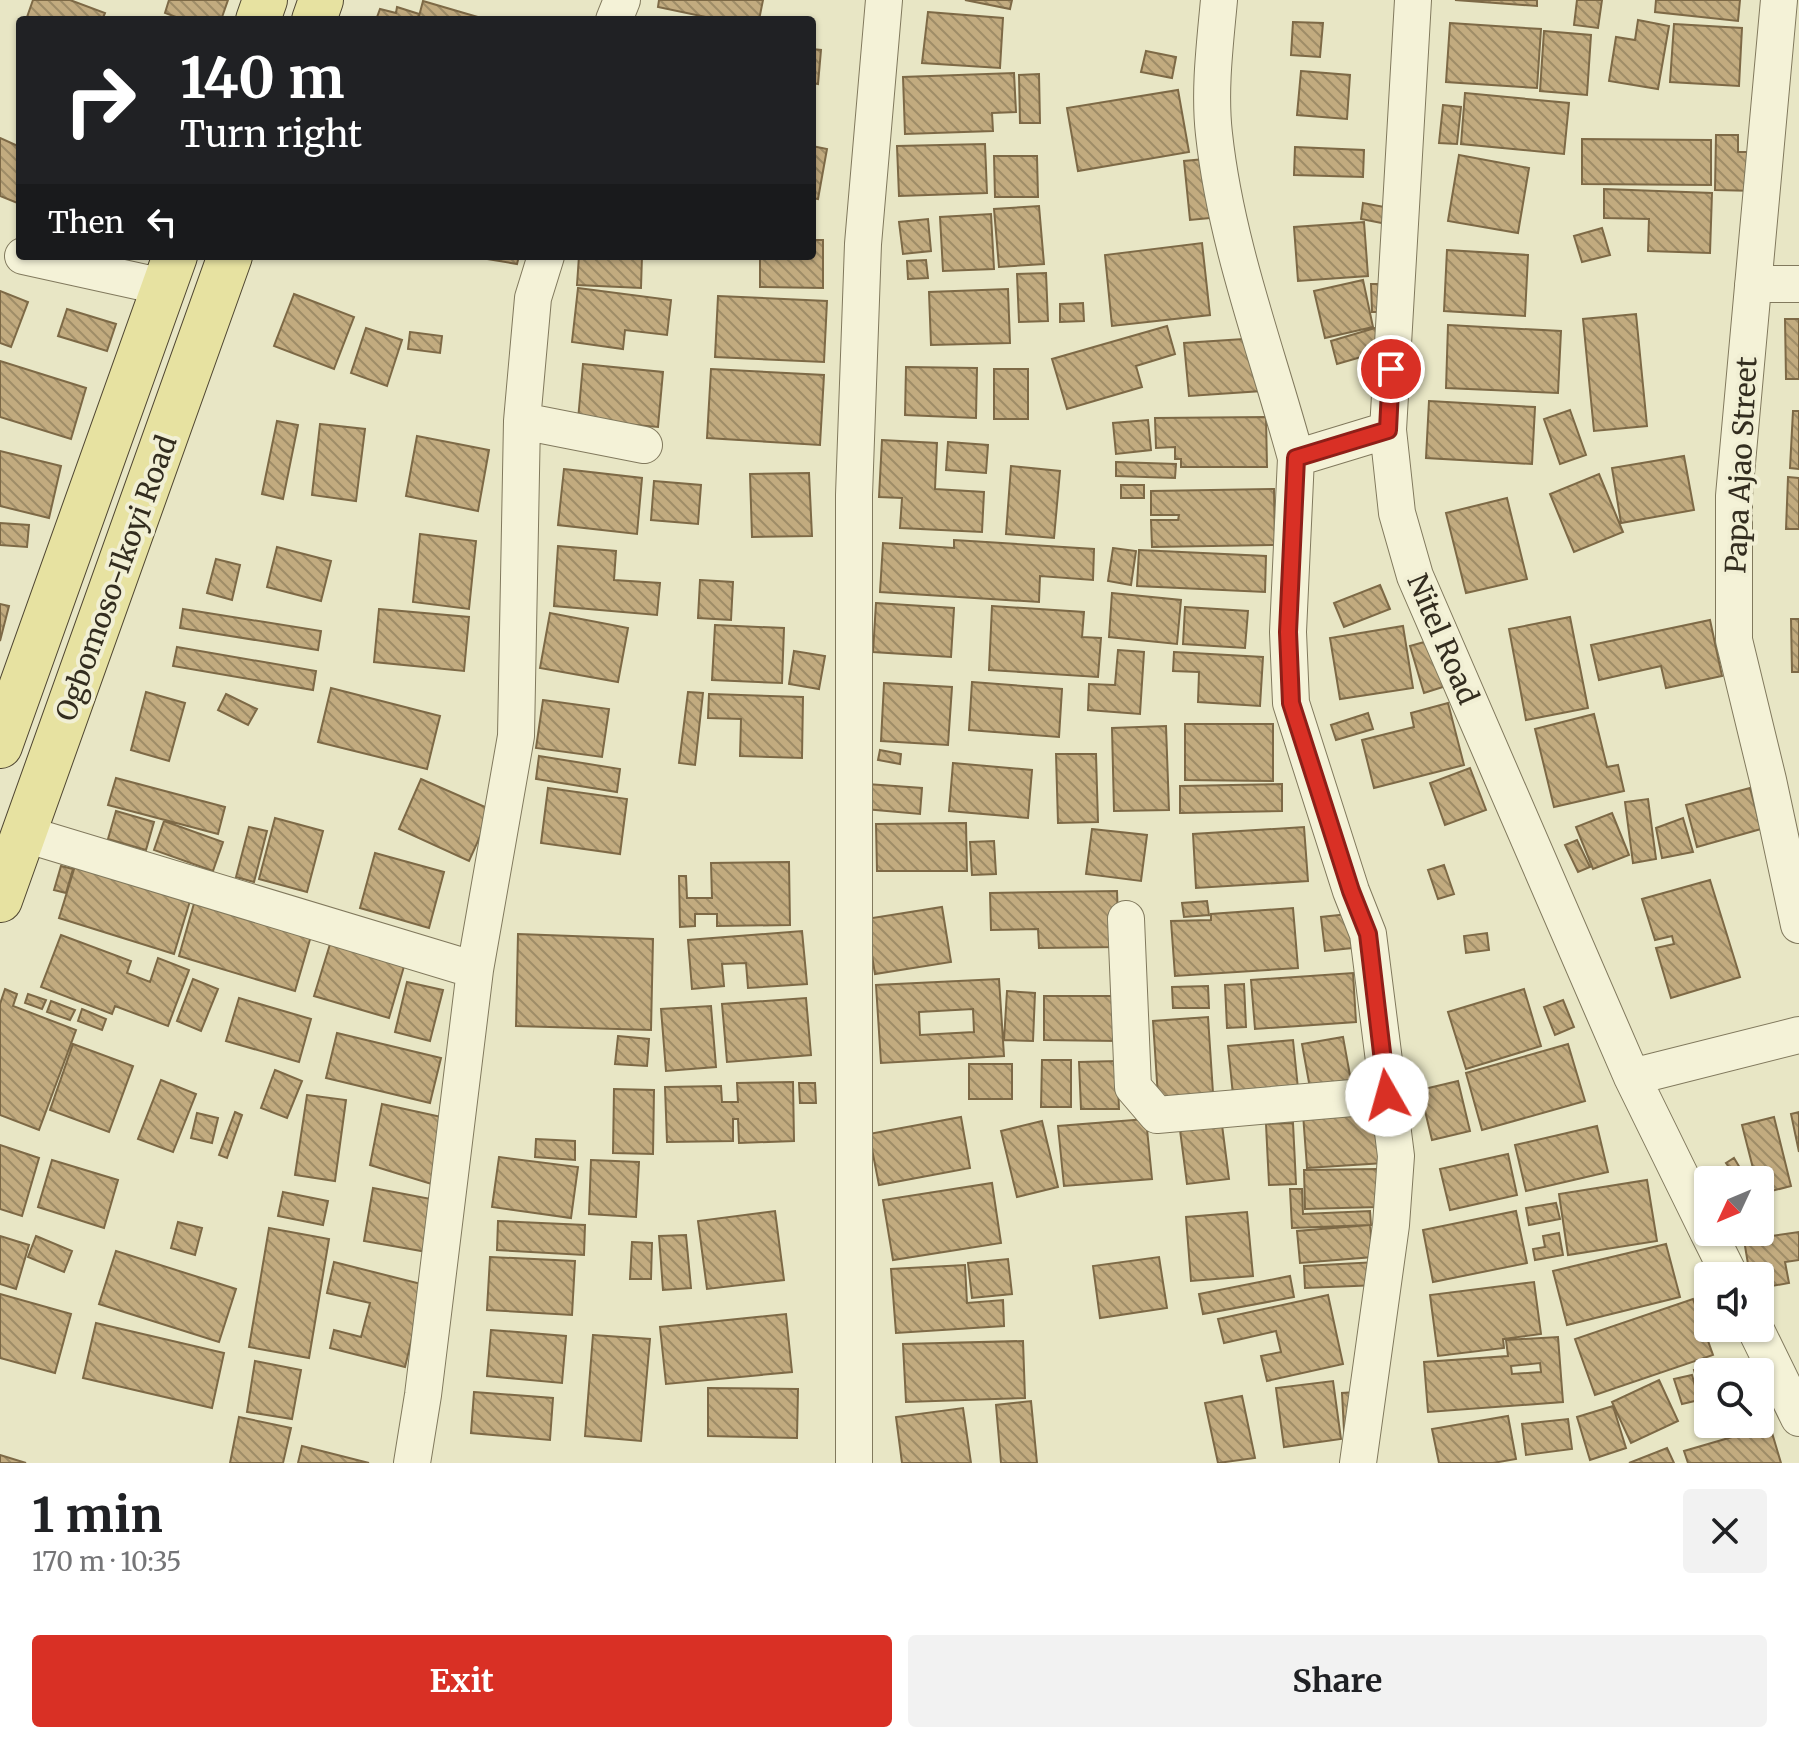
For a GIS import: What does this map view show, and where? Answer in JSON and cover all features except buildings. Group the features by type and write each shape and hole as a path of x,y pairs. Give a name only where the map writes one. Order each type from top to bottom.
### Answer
{"main road":[{"name":"Ogbomoso-Ikoyi Road","path":"0,900 229,260"},
{"name":"Ogbomoso-Ikoyi Road","path":"0,746 170,272"}],"street":[{"path":"854,1463 854,495 863,244 884,0"},
{"path":"1219,0 1213,65 1213,131 1224,207 1296,458 1288,632 1291,703 1351,891 1368,934 1396,1156 1391,1225 1358,1463"},
{"name":"Nitel Road","path":"1413,0 1388,430 1397,513 1415,576 1632,1077 1694,1203"},
{"name":"Papa Ajao Street","path":"1779,0 1734,496 1734,640 1799,925"},
{"path":"59,260 170,272"},
{"path":"412,1463 475,970 516,736 522,421 533,298 545,260"},
{"path":"1753,284 1799,284"},
{"path":"522,421 644,445"},
{"path":"1296,458 1388,430"},
{"path":"25,834 475,970"},
{"path":"1126,919 1133,1087 1157,1115 1387,1095"},
{"path":"1632,1077 1799,1035"},
{"path":"1762,1342 1799,1418"}],"route":[{"path":"1387,1095 1368,934 1351,891 1291,703 1288,632 1296,458 1388,430 1391,369"}]}
